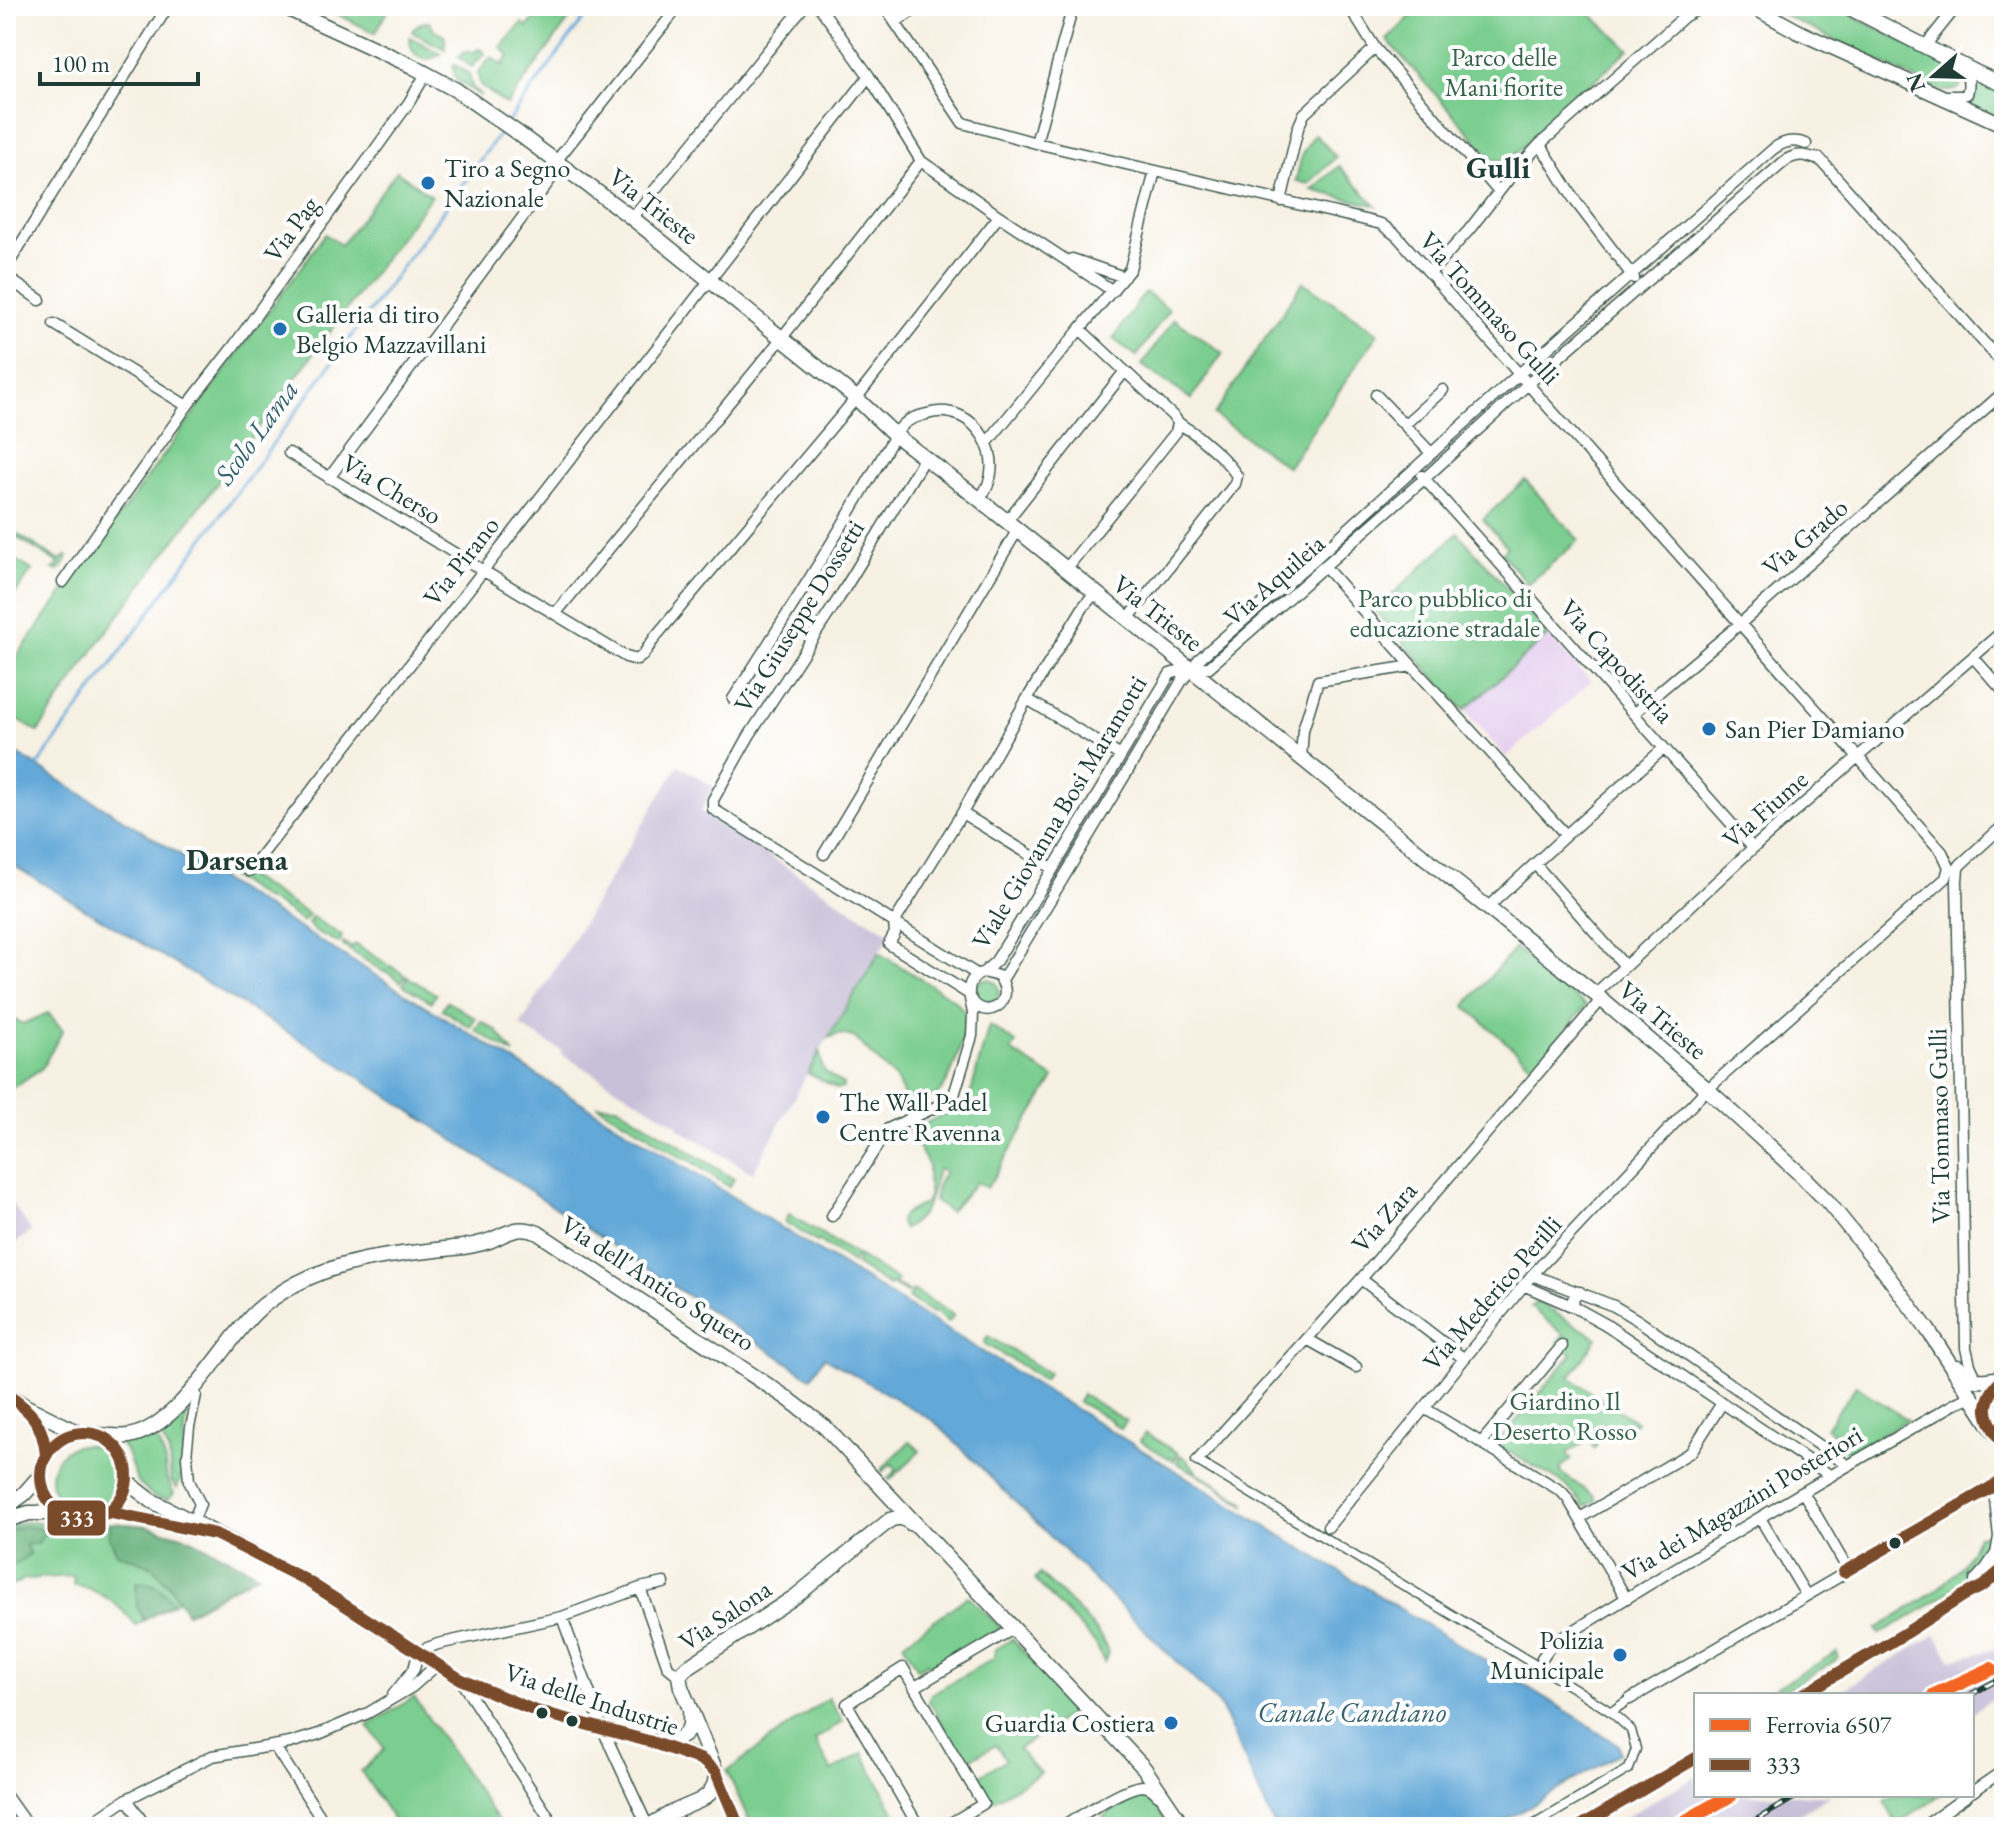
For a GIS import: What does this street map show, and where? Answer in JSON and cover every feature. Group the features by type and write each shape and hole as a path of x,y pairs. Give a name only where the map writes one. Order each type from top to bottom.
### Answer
{"street":[{"path":"6,268 168,6"},
{"name":"Via Trieste","path":"282,6 456,90 559,162 856,398 896,436 979,499 1598,997 1707,1089 1828,1202 1884,1271 1936,1343 1995,1427 2004,1447"},
{"path":"329,478 559,162 679,6"},
{"path":"632,218 804,6"},
{"path":"819,6 869,76 921,161 1113,291"},
{"name":"Via Tommaso Gulli","path":"884,6 963,123 1381,224 1397,236 1858,759 1942,852 1960,866 1957,897 1966,1348 1977,1380"},
{"path":"895,22 921,6"},
{"path":"1036,143 1073,6"},
{"path":"1349,6 1375,48 1498,191"},
{"path":"1430,273 1540,144 1687,11 1705,6"},
{"path":"1752,6 1799,32 2004,125"},
{"path":"1846,6 2004,85"},
{"path":"1925,46 1957,6"},
{"path":"1281,201 1304,114 1375,48"},
{"path":"1939,96 1967,94 1970,84 1966,73 1955,61"},
{"name":"Via Pag","path":"63,582 187,406 400,115 426,74"},
{"name":"Via Pirano","path":"249,871 869,76"},
{"path":"1798,134 2004,365"},
{"name":"Via Aquileia","path":"1190,668 1778,145 1791,141 1806,144"},
{"path":"1540,144 1576,202 1640,286"},
{"name":"Via Aquileia","path":"1190,668 1209,667 1786,160 1801,154 1822,161"},
{"path":"555,614 781,339 921,161"},
{"path":"987,443 1130,269 1155,171"},
{"path":"856,398 999,216"},
{"path":"1059,254 1124,277"},
{"path":"6,277 40,300"},
{"path":"54,324 187,406"},
{"path":"1077,332 1125,371 1178,424 1194,433 1237,476 1235,484 1128,619"},
{"path":"824,854 1012,526 1125,371"},
{"path":"1404,425 1443,390"},
{"name":"Via Grado","path":"1634,713 2004,392"},
{"path":"1376,395 1431,453"},
{"name":"Via Cherso","path":"289,453 626,657 637,660 856,398"},
{"path":"733,699 905,423 934,411 945,411 965,419 980,431 993,466 988,488 979,499"},
{"path":"1066,569 1176,432 1178,424"},
{"name":"Via Giuseppe Dossetti","path":"894,923 713,809 713,800 749,736 839,598 925,457"},
{"name":"Via Capodistria","path":"1415,468 1753,848"},
{"path":"1324,566 1566,835"},
{"path":"990,1010 978,1008 969,997 889,944 895,933 894,923 1027,699 1095,593"},
{"name":"Via Fiume","path":"1598,997 1625,966 1753,848 2004,630"},
{"path":"1973,657 2003,690"},
{"path":"1301,758 1303,730 1318,681 1412,666"},
{"name":"Viale Giovanna Bosi Maramotti","path":"981,974 996,961 1170,674 1190,668"},
{"name":"Viale Giovanna Bosi Maramotti","path":"1002,980 1190,668"},
{"path":"1027,699 1121,756"},
{"path":"1488,907 1664,748"},
{"path":"962,813 1053,869"},
{"path":"1960,866 2004,825"},
{"name":"Via Mederico Perilli","path":"1324,1531 1523,1285 1707,1089 1946,878 1949,867 1942,852"},
{"path":"1535,864 1625,966"},
{"path":"1931,892 1943,888 1957,897"},
{"path":"832,1216 888,1129 942,1104 954,1095 972,1036 983,1016 1001,1004 1006,992 1002,980 994,974 981,974 894,923"},
{"path":"972,1036 970,983 981,974"},
{"name":"Via Zara","path":"1197,1461 1361,1279 1598,997"},
{"name":"Via dell'Antico Squero","path":"99,1435 127,1436 153,1427 184,1400 251,1317 284,1290 318,1273 338,1265 476,1245 508,1231 528,1228 787,1398 825,1427 1144,1768 1184,1827"},
{"path":"1532,1275 1614,1306 1639,1321 1847,1465"},
{"path":"1361,1279 1463,1358"},
{"path":"1523,1285 1605,1324 1831,1476"},
{"path":"1574,1307 1573,1299 1580,1292"},
{"path":"1307,1339 1356,1367"},
{"name":"Via Trieste","path":"1936,1343 1967,1376 1977,1380"},
{"path":"1482,1442 1562,1346"},
{"path":"187,1525 200,1504 189,1481 187,1456 190,1427 204,1375"},
{"path":"1977,1380 2004,1377"},
{"path":"1995,1427 1988,1401 1996,1384 2004,1377"},
{"path":"6,1394 79,1433"},
{"name":"Via dei Magazzini Posteriori","path":"1540,1662 1557,1641 1626,1598 1847,1465 1972,1396"},
{"path":"1580,1518 1691,1452 1722,1403"},
{"path":"6,1507 24,1494 40,1476 46,1455 45,1440 39,1425 25,1406"},
{"path":"1424,1408 1561,1491 1626,1598"},
{"path":"40,1476 43,1491 51,1504 73,1518 85,1519 107,1512 123,1493 126,1466 111,1442 99,1435 79,1433 66,1436 54,1444 46,1455"},
{"path":"1197,1461 1324,1531 1540,1662 1611,1712 1631,1730 1636,1749 1629,1769 1530,1827"},
{"path":"1611,1712 2004,1480"},
{"path":"1963,1596 1998,1554 2001,1537 1997,1499 2004,1480"},
{"name":"Via delle Industrie","path":"126,1481 187,1525"},
{"path":"1803,1492 1846,1571"},
{"name":"Via delle Industrie","path":"107,1512 187,1525 215,1534 304,1579 460,1679 533,1710 648,1741 702,1760 716,1772"},
{"path":"6,1520 29,1513 62,1513"},
{"name":"Via Salona","path":"737,1821 679,1676 796,1596 890,1520 905,1518 919,1529"},
{"path":"1760,1518 1806,1595"},
{"path":"1983,1586 2004,1568"},
{"path":"1805,1693 1963,1596 2004,1576"},
{"path":"390,1700 414,1669 419,1651 438,1644 562,1617 640,1588 664,1583"},
{"path":"640,1588 668,1667 679,1676"},
{"path":"562,1617 603,1730 647,1827 710,1793 716,1772"},
{"path":"915,1687 1013,1629"},
{"path":"86,1827 127,1799 212,1756 275,1747 319,1734 368,1713 412,1687 438,1664"},
{"path":"919,1827 847,1704 903,1668 983,1804 944,1827"},
{"path":"460,1679 555,1827"},
{"path":"648,1741 669,1741 682,1736 689,1729 690,1709"},
{"path":"275,1747 324,1823 310,1827"},
{"path":"1579,1827 1694,1759"},
{"path":"1974,1791 2004,1770"},
{"path":"1062,1827 1117,1795 1143,1786 1151,1788 1168,1805"},
{"path":"6,1796 28,1827"},
{"path":"1923,1827 1966,1797"},
{"path":"127,1799 146,1827"},
{"path":"701,1800 714,1801 725,1807 737,1821"}],"shaded area":[{"path":"1524,608 1591,682 1506,757 1440,682"},
{"path":"679,765 714,787 701,811 891,933 817,1056 753,1173 677,1128 678,1125 520,1026"},
{"path":"6,1196 32,1231 6,1250"},
{"path":"1936,1634 1951,1660 2004,1647 2004,1691 1974,1712 1974,1693 1837,1693"},
{"path":"1694,1777 1694,1797 1828,1797 1778,1827 1609,1827"}],"green space":[{"path":"326,6 391,6 375,33"},
{"path":"579,6 507,105 480,85 478,73 491,57 502,65 509,56 501,47 522,23 527,27 540,13 536,8"},
{"name":"Parco delle Mani fiorite","path":"1421,6 1582,6 1629,49 1508,161 1493,159 1387,40"},
{"path":"1765,6 1834,6 1957,70 1962,83 1954,90 1936,89"},
{"path":"429,22 435,31 445,36 445,49 412,32 419,24"},
{"path":"410,37 441,54 429,59 419,57 412,49"},
{"path":"479,48 485,53 472,67 458,57 467,51 473,53"},
{"path":"454,64 469,74 472,87 481,96 456,80"},
{"path":"1972,78 2004,92 2004,120 1960,100 1971,95 1974,87"},
{"path":"1315,134 1336,157 1308,184 1296,181 1302,154"},
{"path":"1339,166 1376,206 1312,190"},
{"path":"397,171 431,196 99,642 38,732 6,713 6,671 325,234 341,245"},
{"path":"1303,282 1378,333 1288,467 1214,415"},
{"path":"1145,292 1169,309 1137,356 1113,339"},
{"path":"1174,319 1223,353 1191,399 1142,365"},
{"path":"1525,480 1579,540 1528,584 1501,553 1507,547 1483,519"},
{"path":"6,527 59,560 67,556 67,560 61,569 53,569 60,564 6,531"},
{"name":"Parco pubblico di educazione stradale","path":"1458,533 1549,635 1464,710 1375,611"},
{"path":"6,554 32,570 6,607"},
{"path":"226,863 309,915 303,922 214,866"},
{"path":"312,917 342,936 339,943 314,931 308,924"},
{"path":"343,942 352,948 355,944 406,976 401,982 343,946"},
{"path":"1515,948 1586,1006 1534,1067 1465,1006"},
{"path":"879,953 953,999 966,1013 961,1045 947,1082 934,1097 910,1108 896,1079 854,1037 839,1034 828,1038"},
{"path":"408,977 436,994 431,1002 403,985"},
{"path":"987,979 996,982 999,991 996,1000 987,1003 978,1000 975,991 978,982"},
{"path":"447,1001 475,1018 470,1027 442,1009"},
{"path":"48,1013 63,1030 42,1068 6,1092 6,1015 23,1024"},
{"path":"481,1021 497,1031 514,1054 475,1030"},
{"path":"989,1025 1016,1043 1011,1051 1054,1078 987,1188 976,1182 950,1212 934,1201 937,1186 945,1172 938,1169 924,1211 904,1229 900,1220 903,1215 925,1203 928,1196 928,1164 909,1131 962,1106 971,1092"},
{"path":"820,1051 824,1069 843,1088 838,1089 808,1073"},
{"path":"597,1105 617,1106 734,1179 729,1187"},
{"path":"789,1214 858,1256 852,1263 817,1242 785,1222"},
{"path":"860,1257 897,1280 895,1284 908,1292 891,1284 889,1286 855,1265"},
{"path":"913,1290 954,1315 948,1322 908,1298"},
{"name":"Giardino Il Deserto Rosso","path":"1535,1303 1597,1338 1570,1378 1636,1422 1623,1431 1618,1424 1594,1438 1597,1446 1594,1448 1589,1440 1567,1453 1571,1460 1561,1467 1561,1473 1596,1500 1585,1507 1566,1485 1492,1442 1491,1438 1496,1432 1503,1437 1572,1354 1558,1342 1564,1335 1531,1307"},
{"path":"988,1336 1048,1373 1044,1380 985,1345"},
{"path":"1856,1386 1908,1420 1848,1453 1839,1447 1843,1440 1826,1428"},
{"path":"1082,1394 1126,1421 1121,1429 1078,1402"},
{"path":"194,1397 186,1419 182,1475 177,1488 171,1481 169,1453 158,1431"},
{"path":"153,1433 164,1456 167,1480 174,1493 167,1500 154,1497 137,1481 127,1453 119,1442"},
{"path":"1145,1433 1178,1453 1174,1461 1140,1441"},
{"path":"910,1441 920,1451 890,1480 888,1478 897,1470 892,1464 881,1470"},
{"path":"78,1445 90,1445 102,1450 112,1460 117,1478 115,1491 102,1506 90,1511 78,1511 66,1506 56,1496 51,1484 51,1472 56,1460 66,1450"},
{"path":"1180,1455 1197,1472 1245,1505 1177,1463"},
{"path":"23,1522 91,1529 111,1523 147,1526 189,1538 258,1574 187,1613 179,1600 136,1625 108,1599 73,1584 74,1576 25,1579 6,1588 6,1528"},
{"path":"111,1523 147,1526 189,1538 258,1574 187,1613 169,1585 151,1566 117,1553 109,1536"},
{"path":"24,1526 46,1530 38,1543 25,1545 30,1554 17,1564 6,1565 6,1532"},
{"path":"1985,1534 1985,1549 1978,1564 1965,1579 1929,1606 1879,1634 1876,1629 1948,1580 1967,1558 1978,1535"},
{"path":"1040,1574 1097,1632 1107,1650 1104,1662 1096,1644 1035,1580"},
{"path":"136,1582 158,1587 173,1603 144,1620 137,1606"},
{"path":"968,1596 1002,1629 931,1670 927,1663 918,1669 903,1643"},
{"path":"1012,1639 1077,1709 1018,1749 1040,1773 990,1802 975,1778 1006,1760 996,1745 965,1762 929,1701 931,1694 994,1658 995,1649"},
{"path":"1837,1652 1836,1660 1779,1693 1766,1693"},
{"path":"414,1697 502,1827 398,1827 361,1771 385,1749 368,1726"},
{"path":"828,1698 843,1721 815,1740 832,1771 863,1753 902,1827 752,1827 727,1771"},
{"path":"1143,1793 1148,1795 1165,1821 1155,1827 1101,1827 1104,1816"},
{"path":"1891,1797 1937,1797 1897,1824 1884,1801"}],"water":[{"name":"Canale Candiano","path":"6,747 1586,1723 1619,1745 1620,1753 1494,1827 1275,1827 1220,1705 935,1422 824,1357 811,1378 340,1064 6,861"}],"waterway":[{"name":"Scolo Lama","path":"508,122 593,6"},
{"name":"Scolo Lama","path":"37,766 503,129"}],"railway":[{"path":"1974,1693 2004,1676"},
{"path":"1744,1827 1796,1797"}],"rail line":[{"name":"6507","path":"1938,1693 1991,1669"},
{"name":"6507","path":"1676,1827 1728,1797"}],"transit line":[{"name":"333","path":"2004,1378 1995,1387 1987,1404 1989,1420 2004,1447"},
{"name":"333","path":"6,1394 35,1419 46,1455"},
{"name":"333","path":"84,1433 108,1440 120,1452 127,1476 120,1500 108,1512 84,1519 60,1512 48,1500 41,1476 48,1452 60,1440 84,1433"},
{"name":"333","path":"1844,1572 2004,1480"},
{"name":"333","path":"107,1512 215,1534 304,1579 460,1679 533,1710 648,1741 702,1760 716,1772 739,1827"},
{"name":"333","path":"1805,1693 1983,1586 2004,1568"},
{"name":"333","path":"1579,1827 1694,1759"}],"place":[{"name":"Tiro a Segno Nazionale","path":"428,183"},
{"name":"Galleria di tiro Belgio Mazzavillani","path":"280,329"},
{"name":"San Pier Damiano","path":"1709,729"},
{"name":"The Wall Padel Centre Ravenna","path":"823,1117"},
{"name":"Polizia Municipale","path":"1620,1655"},
{"name":"Guardia Costiera","path":"1171,1723"}],"district":[{"name":"Gulli","path":"1498,168"},
{"name":"Darsena","path":"237,860"}]}
